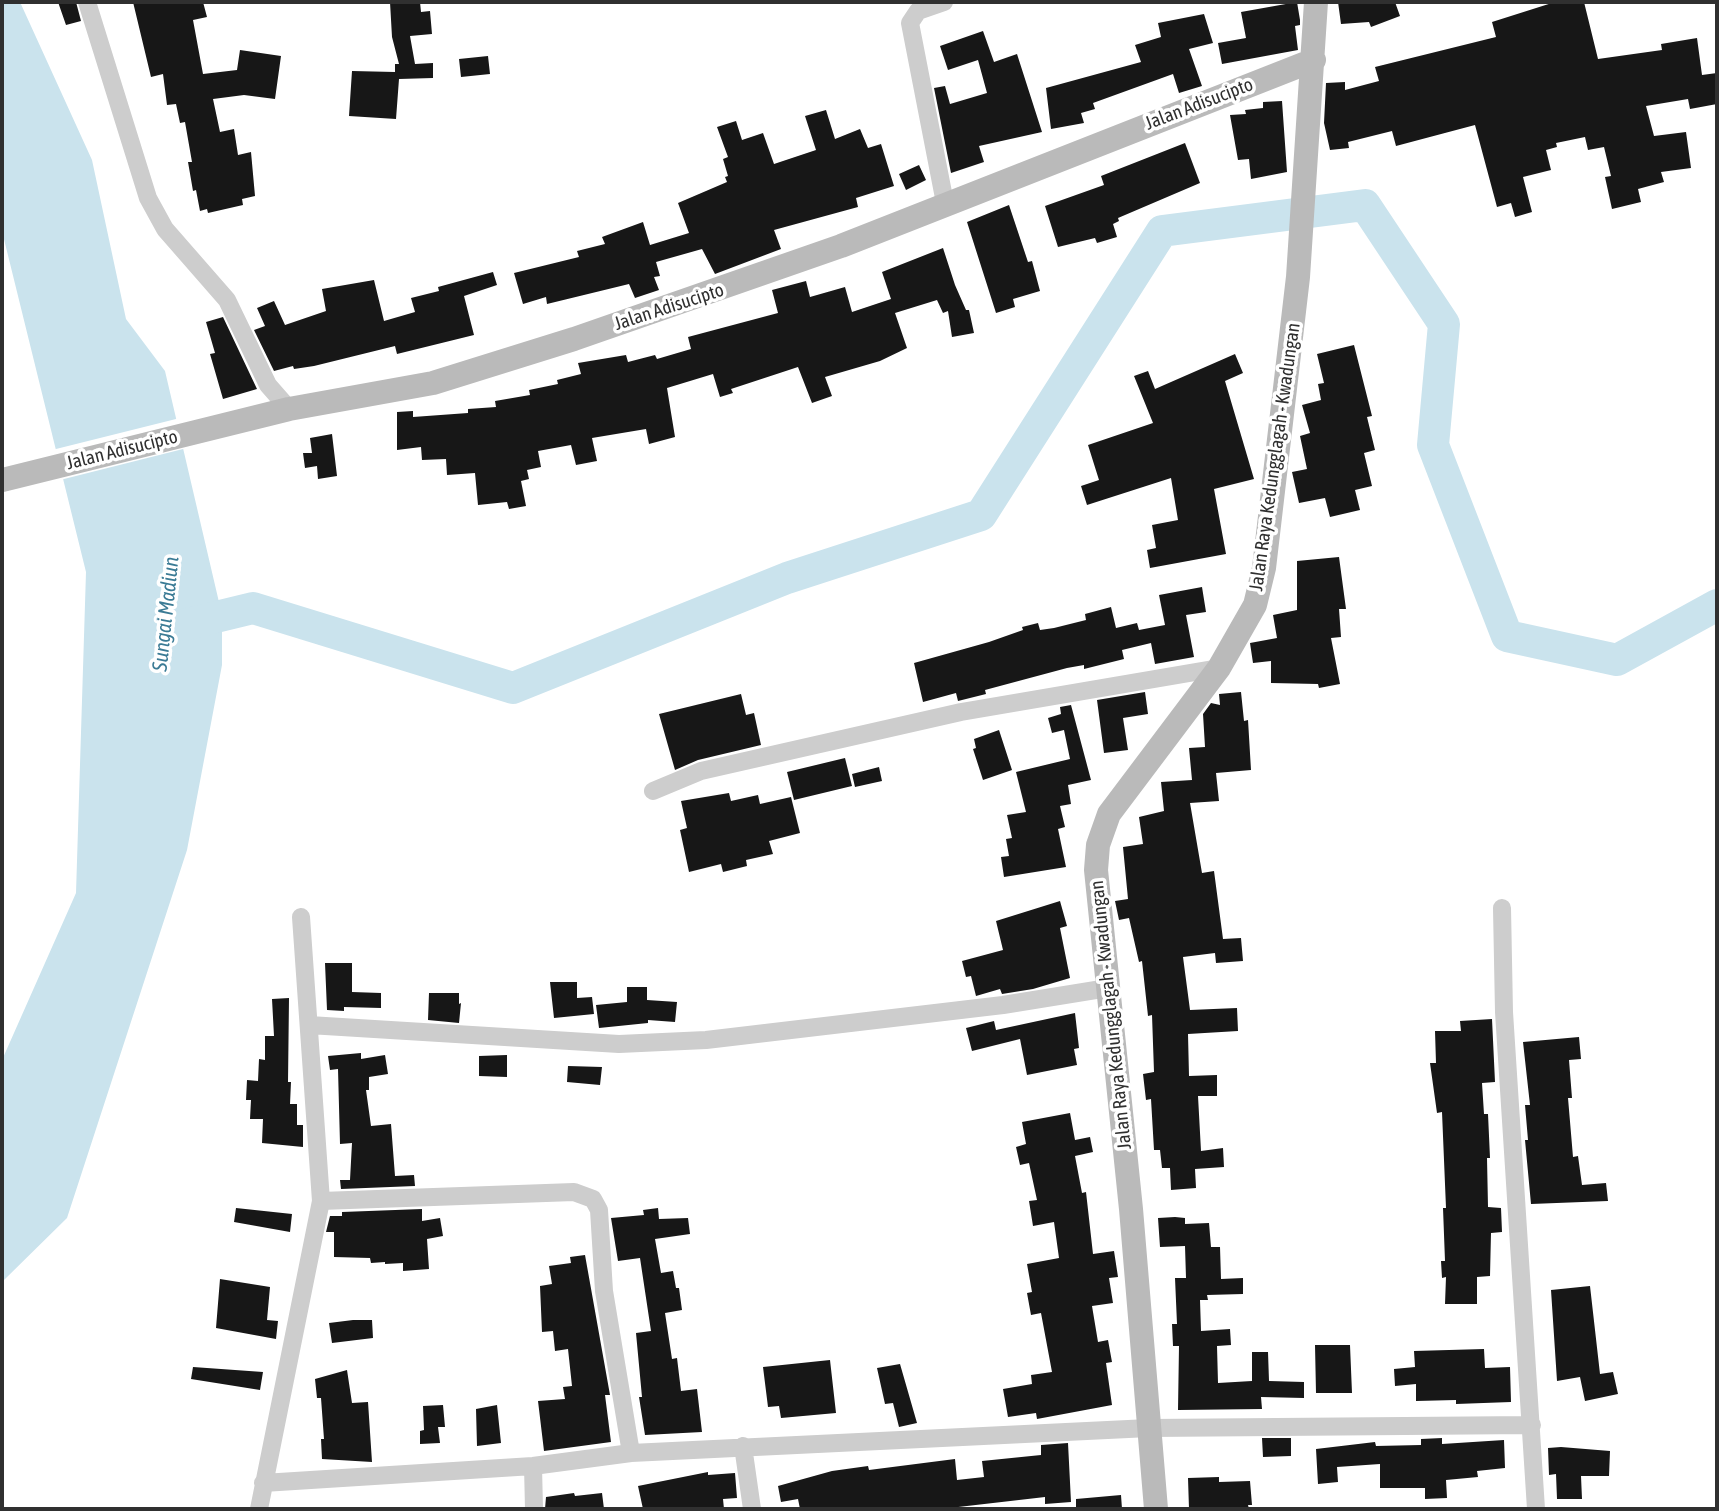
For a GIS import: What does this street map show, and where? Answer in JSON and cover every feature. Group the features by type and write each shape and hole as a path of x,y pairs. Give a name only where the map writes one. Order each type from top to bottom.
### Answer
{"main road":[{"name":"Jalan Raya Kedungglagah - Kwadungan","path":"1156,1509 1131,1209 1096,870 1098,845 1109,814 1219,667 1255,605 1264,568 1298,277 1316,2"},
{"name":"Jalan Adisucipto","path":"2,480 284,411 433,383 562,343 739,284 1314,60"}],"street":[{"path":"87,2 148,198 164,229 227,300 262,375 284,411"},
{"path":"944,2 918,11 910,23 945,202"},
{"path":"653,791 701,771 961,712 1219,667"},
{"path":"1503,908 1504,1012 1536,1509"},
{"path":"258,1509 321,1201 301,918"},
{"path":"309,1025 619,1044 706,1040 1003,1004 1108,988"},
{"path":"321,1201 574,1192 593,1199 598,1210 604,1291 631,1453"},
{"path":"263,1483 533,1466 631,1453 743,1446 1149,1428 1532,1425"},
{"path":"743,1446 752,1509"},
{"path":"533,1466 534,1509"}],"water":[{"name":"Sungai Madiun","path":"2,2 20,2 92,160 126,319 165,371 222,615 222,665 187,850 67,1218 2,1282 2,1060 76,893 86,572 2,231"}],"pier":[{"path":"180,418 187,448 60,480 52,450"}],"building":[{"path":"58,2 76,2 81,21 66,25"},
{"path":"133,2 203,2 207,17 193,20 203,74 237,70 240,50 281,56 275,99 244,95 213,99 220,132 234,129 238,155 251,152 255,196 242,199 243,205 208,213 207,209 200,211 188,162 192,162 185,122 180,123 176,104 167,105 163,74 151,77"},
{"path":"390,2 420,2 421,12 430,11 432,34 410,36 415,64 433,63 433,78 399,79 396,119 349,116 352,71 395,72 395,64 399,64 392,37"},
{"path":"1297,2 1300,20 1300,25 1295,26 1298,50 1222,64 1218,43 1246,38 1241,12"},
{"path":"1338,2 1395,2 1400,16 1371,27 1369,22 1341,24"},
{"path":"1555,2 1584,2 1598,59 1662,50 1661,44 1697,38 1702,75 1717,73 1717,104 1690,109 1688,99 1646,106 1654,136 1686,132 1691,168 1661,172 1664,182 1638,189 1641,202 1612,209 1605,177 1611,176 1604,147 1588,150 1585,137 1556,143 1557,147 1546,150 1551,170 1523,177 1532,212 1515,217 1511,203 1497,207 1475,125 1396,146 1392,131 1348,142 1349,148 1330,150 1324,123 1326,83 1345,82 1345,90 1379,81 1375,67 1496,37 1492,22"},
{"path":"1204,14 1213,43 1189,49 1202,86 1179,93 1173,74 1093,103 1095,109 1081,113 1084,123 1051,129 1046,88 1141,62 1135,45 1161,37 1158,23"},
{"path":"983,31 994,62 1017,54 1042,132 979,146 984,162 951,173 934,88 945,86 950,104 987,93 978,60 948,70 940,46"},
{"path":"488,56 490,74 461,77 459,59"},
{"path":"1282,101 1287,172 1251,179 1249,159 1238,160 1230,115 1246,114 1245,110 1263,108 1263,102"},
{"path":"826,110 835,139 860,129 868,148 881,144 894,186 856,198 858,207 774,230 781,249 715,274 702,249 656,262 660,276 654,277 659,290 635,298 629,284 547,304 546,297 523,304 514,273 579,257 577,251 605,244 602,237 643,222 650,245 689,233 678,203 727,182 723,159 728,157 717,127 736,121 742,140 763,133 774,164 816,150 805,116"},
{"path":"1185,143 1200,183 1118,218 1119,221 1113,224 1117,237 1097,243 1095,238 1058,247 1045,206 1104,185 1101,176"},
{"path":"919,165 926,180 906,190 899,174"},
{"path":"1009,205 1028,262 1032,261 1040,291 1013,299 1015,307 996,313 967,222"},
{"path":"943,248 955,285 966,310 969,310 974,333 952,337 948,311 943,313 937,300 895,313 907,348 880,361 825,377 832,396 812,403 798,367 731,389 733,393 720,397 713,374 667,388 675,437 649,444 646,429 592,438 597,461 576,465 571,445 538,451 541,467 527,470 529,479 521,481 526,506 509,509 507,502 478,505 475,473 447,475 446,459 422,460 421,447 397,450 397,412 413,411 413,417 468,413 468,409 496,407 495,401 530,395 529,390 558,384 557,380 581,374 578,363 626,355 628,362 655,355 657,359 691,349 688,337 778,313 772,290 806,281 810,297 845,287 852,312 891,299 882,272"},
{"path":"493,272 497,285 464,296 474,335 397,354 395,346 314,366 294,369 293,366 274,371 254,330 265,326 257,308 274,301 285,325 326,311 322,289 374,280 384,321 415,312 411,298 439,291 438,287"},
{"path":"223,317 257,389 223,399 210,354 215,353 206,322"},
{"path":"1354,345 1372,416 1367,417 1375,450 1364,453 1372,486 1355,490 1360,510 1330,517 1325,498 1299,503 1292,472 1307,469 1300,436 1310,433 1302,405 1321,400 1318,384 1324,383 1317,354"},
{"path":"1235,354 1243,373 1225,381 1254,479 1214,489 1226,554 1150,568 1147,550 1156,548 1152,525 1178,520 1171,478 1087,505 1081,486 1099,480 1088,445 1153,423 1134,376 1148,371 1155,389"},
{"path":"332,434 337,476 318,479 317,466 305,468 303,453 312,453 310,438"},
{"path":"1339,557 1346,609 1339,609 1341,637 1331,638 1340,684 1319,688 1318,684 1271,683 1271,661 1253,663 1250,643 1277,638 1273,615 1297,610 1297,561"},
{"path":"1202,587 1206,612 1186,615 1194,657 1155,664 1151,643 1122,650 1124,659 1084,669 1084,665 1067,668 985,690 986,694 958,701 956,693 923,702 914,663 989,642 1038,623 1040,630 1086,620 1085,614 1111,607 1116,628 1137,623 1139,630 1165,625 1159,595"},
{"path":"1145,692 1148,714 1123,718 1128,750 1104,753 1097,700"},
{"path":"1241,692 1244,721 1248,720 1251,770 1216,773 1219,801 1190,803 1202,873 1214,871 1223,939 1241,938 1243,961 1216,963 1215,953 1183,957 1190,1010 1237,1008 1238,1031 1188,1034 1189,1076 1217,1075 1217,1096 1198,1096 1201,1151 1223,1148 1224,1167 1195,1169 1196,1188 1171,1190 1170,1168 1162,1168 1160,1150 1154,1150 1151,1099 1146,1100 1143,1074 1154,1072 1152,1015 1148,1016 1142,961 1139,962 1129,918 1119,920 1115,901 1128,899 1123,847 1143,844 1139,817 1164,811 1161,782 1192,780 1189,748 1205,747 1203,714 1211,703 1220,705 1219,694"},
{"path":"741,694 746,715 754,713 761,745 698,760 675,770 659,714"},
{"path":"1071,705 1091,780 1068,785 1071,804 1060,806 1065,827 1058,829 1066,867 1004,877 1001,857 1009,856 1006,839 1012,838 1007,815 1026,812 1016,772 1070,759 1064,730 1052,733 1048,718 1061,714 1060,707"},
{"path":"999,730 1012,770 983,780 973,749 976,748 974,739"},
{"path":"845,758 852,786 794,800 787,772"},
{"path":"879,767 882,781 855,787 852,774"},
{"path":"729,793 731,801 758,795 760,804 791,797 800,833 769,841 773,854 746,860 747,866 723,872 721,864 689,872 680,830 687,828 681,801"},
{"path":"1060,901 1067,926 1060,928 1070,978 1033,989 1002,994 1000,989 976,996 971,976 966,977 962,961 1003,950 996,921"},
{"path":"325,963 352,963 352,992 381,993 381,1008 344,1007 344,1011 327,1010"},
{"path":"550,982 577,982 577,998 592,997 594,1014 554,1018"},
{"path":"627,987 647,987 647,1000 677,1002 675,1022 648,1020 648,1023 599,1028 596,1005 627,1002"},
{"path":"429,993 459,993 459,1023 428,1020"},
{"path":"289,998 290,1104 297,1104 297,1125 303,1125 303,1147 262,1143 263,1119 250,1119 251,1100 246,1100 247,1080 258,1081 259,1059 265,1060 265,1036 274,1036 272,999"},
{"path":"1075,1013 1079,1048 1074,1049 1077,1065 1027,1075 1020,1039 972,1051 966,1028 994,1021 996,1030"},
{"path":"1492,1019 1495,1082 1482,1083 1484,1114 1488,1114 1488,1207 1501,1208 1502,1232 1491,1233 1490,1276 1477,1277 1477,1304 1445,1304 1446,1277 1442,1278 1441,1261 1445,1261 1443,1208 1446,1208 1442,1112 1437,1113 1430,1063 1436,1063 1435,1031 1461,1031 1460,1021"},
{"path":"1579,1037 1581,1059 1569,1060 1572,1098 1568,1098 1573,1157 1578,1156 1582,1185 1606,1183 1608,1201 1531,1204 1525,1140 1528,1140 1525,1105 1530,1105 1523,1042"},
{"path":"361,1053 361,1059 385,1055 388,1074 369,1077 369,1090 366,1090 371,1126 391,1124 395,1176 414,1175 415,1186 341,1189 340,1180 350,1180 352,1143 340,1144 338,1069 330,1070 328,1056"},
{"path":"507,1055 507,1077 479,1076 479,1056"},
{"path":"568,1066 602,1067 600,1085 567,1082"},
{"path":"1070,1113 1075,1140 1090,1137 1093,1152 1075,1156 1082,1193 1086,1192 1093,1254 1114,1251 1118,1277 1109,1278 1113,1303 1092,1306 1098,1342 1108,1340 1112,1362 1106,1363 1112,1405 1037,1419 1036,1413 1008,1417 1003,1389 1032,1384 1031,1375 1052,1372 1041,1313 1031,1315 1027,1293 1032,1292 1027,1264 1059,1258 1054,1222 1033,1226 1029,1201 1037,1200 1029,1163 1020,1165 1016,1147 1026,1144 1022,1122"},
{"path":"236,1208 292,1214 290,1232 234,1222"},
{"path":"658,1208 659,1219 688,1218 690,1234 655,1239 661,1273 673,1271 676,1288 679,1288 682,1310 665,1313 672,1359 677,1358 681,1391 697,1389 702,1432 645,1435 639,1397 642,1397 636,1333 651,1331 640,1258 618,1261 611,1218 644,1215 643,1210"},
{"path":"422,1209 422,1221 440,1218 443,1236 427,1239 429,1269 403,1271 403,1263 371,1263 370,1258 334,1257 334,1232 326,1232 330,1216 342,1216 342,1212"},
{"path":"1158,1218 1185,1218 1185,1224 1209,1223 1211,1247 1220,1247 1221,1279 1243,1278 1243,1294 1207,1295 1208,1300 1200,1300 1201,1331 1230,1329 1231,1345 1217,1346 1218,1383 1252,1381 1252,1352 1268,1352 1269,1381 1304,1382 1304,1398 1261,1397 1262,1409 1178,1410 1179,1346 1173,1346 1172,1324 1177,1324 1175,1278 1186,1278 1185,1246 1160,1247"},
{"path":"585,1255 610,1395 605,1395 611,1442 544,1451 538,1401 565,1399 563,1387 572,1386 568,1349 555,1351 553,1331 542,1332 540,1286 552,1284 549,1266 571,1263 570,1257"},
{"path":"220,1279 270,1287 267,1320 278,1321 276,1339 216,1328"},
{"path":"1590,1286 1600,1374 1613,1372 1618,1394 1585,1401 1580,1377 1557,1381 1551,1290"},
{"path":"372,1320 373,1338 332,1343 329,1323"},
{"path":"1315,1345 1350,1345 1352,1393 1316,1393"},
{"path":"1484,1349 1485,1368 1510,1367 1511,1402 1456,1404 1456,1400 1416,1401 1416,1384 1395,1386 1394,1369 1415,1367 1414,1351"},
{"path":"830,1360 836,1413 781,1418 779,1406 768,1407 763,1367"},
{"path":"900,1364 917,1423 899,1427 893,1403 885,1404 877,1368"},
{"path":"193,1367 263,1372 260,1390 191,1379"},
{"path":"347,1370 352,1403 368,1402 372,1462 322,1459 321,1439 324,1439 321,1398 317,1398 315,1379"},
{"path":"443,1405 445,1427 438,1427 440,1443 420,1444 420,1431 424,1430 423,1406"},
{"path":"497,1405 501,1443 477,1446 476,1409"},
{"path":"1262,1438 1291,1438 1291,1456 1263,1457"},
{"path":"1442,1438 1442,1444 1504,1440 1505,1468 1477,1471 1478,1477 1446,1480 1447,1498 1425,1499 1425,1488 1380,1488 1380,1464 1337,1467 1338,1482 1318,1484 1316,1449 1375,1442 1376,1446 1421,1445 1421,1439"},
{"path":"1068,1443 1071,1502 1045,1504 1045,1497 941,1509 800,1509 798,1499 781,1502 778,1486 832,1471 868,1466 869,1470 955,1459 957,1480 984,1477 982,1461 1041,1455 1041,1445"},
{"path":"1548,1448 1610,1451 1609,1476 1581,1476 1582,1499 1557,1499 1556,1474 1549,1475"},
{"path":"708,1472 708,1475 735,1473 737,1498 723,1499 724,1509 643,1509 638,1486"},
{"path":"1219,1477 1219,1482 1250,1481 1252,1505 1248,1505 1249,1509 1189,1509 1188,1478"},
{"path":"574,1493 575,1496 602,1493 604,1509 545,1509 546,1497"},
{"path":"1121,1495 1122,1509 1076,1509 1076,1499"}],"waterway":[{"name":"Sungai Madiun","path":"183,625 253,608 513,688 787,578 981,515 1162,231 1365,205 1444,324 1433,445 1507,636 1617,660 1717,605"}]}
